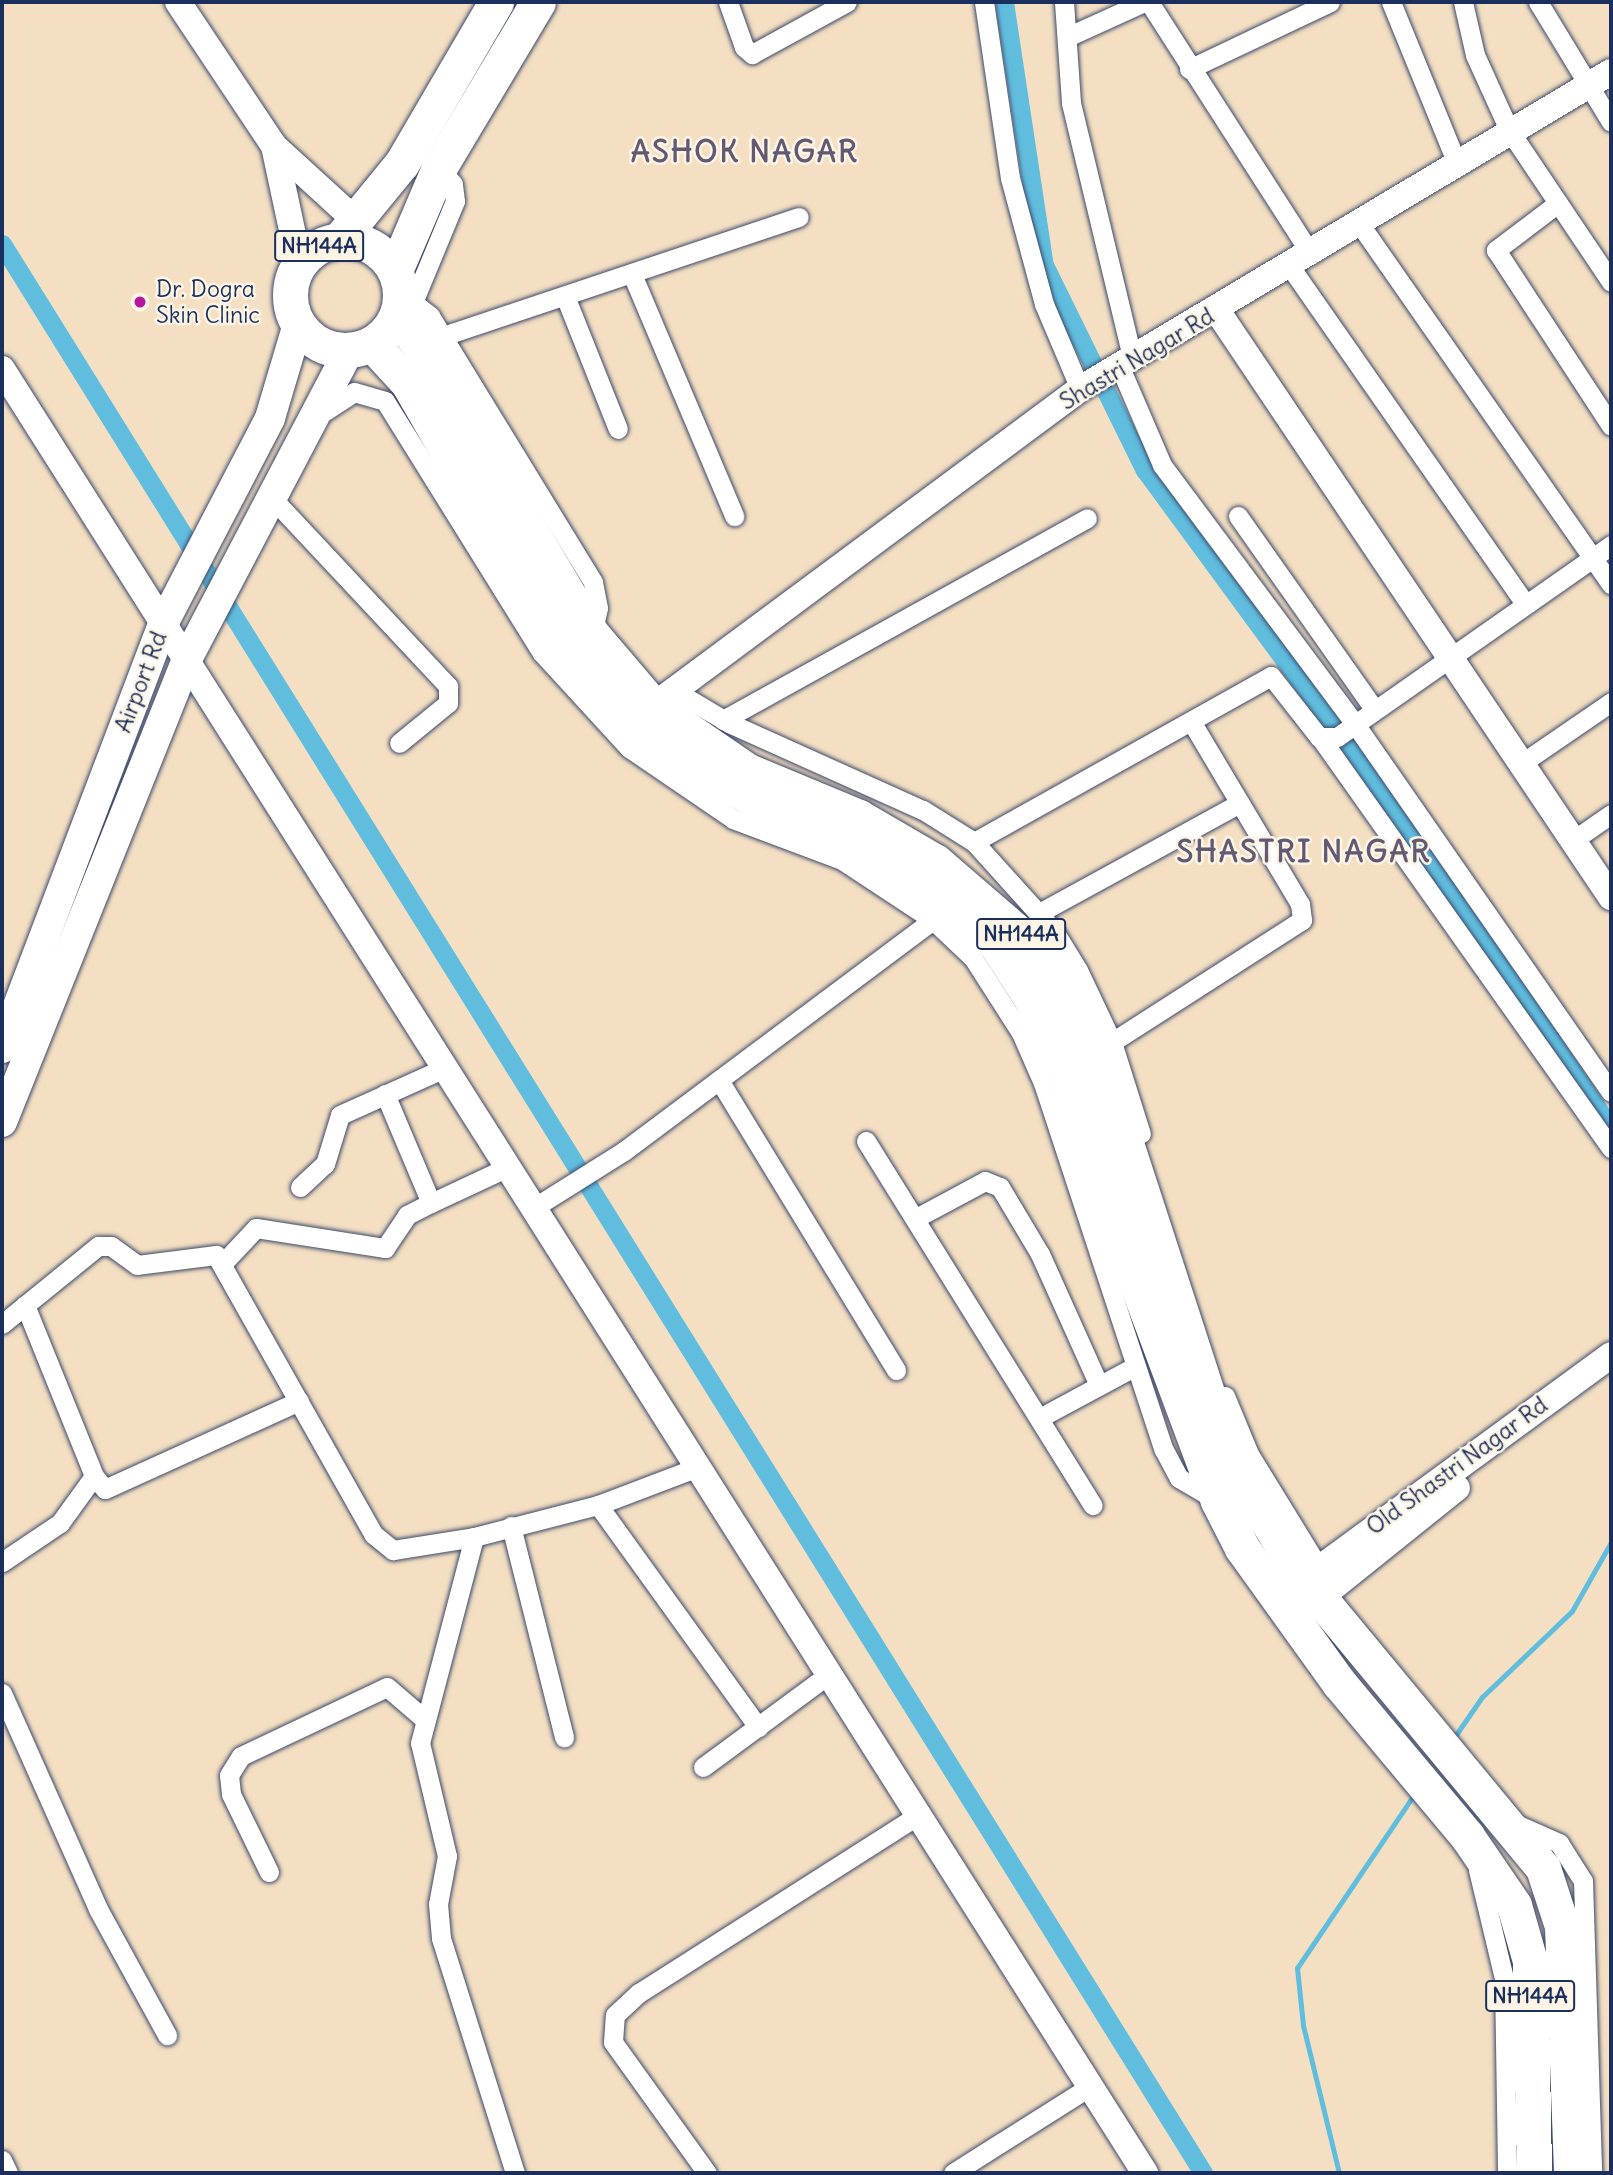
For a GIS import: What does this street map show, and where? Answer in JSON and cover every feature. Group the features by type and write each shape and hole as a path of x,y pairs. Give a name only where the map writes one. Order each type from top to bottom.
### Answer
{"highway":[{"name":"NH144A","path":"298,324 290,293 299,263 347,230 402,163 496,2"},
{"name":"NH144A","path":"538,2 439,168 402,295 360,347 408,383 510,560 597,689 652,740 763,805 902,869 994,941 1032,1000 1067,1071 1218,1501 1242,1548 1303,1592 1501,1814 1543,1868 1562,1926 1571,2173"},
{"name":"NH144A","path":"347,230 361,242 402,295 422,348 592,634 748,771 859,817 936,862 1039,951 1098,1057 1220,1433 1262,1518 1398,1755 1467,1836 1525,1931 1534,2173"},
{"path":"298,324 320,344 360,347"}],"main road":[{"name":"Airport Rd","path":"2,1048 164,622 270,418 298,324"},
{"path":"2,1122 187,659 312,420 360,347"}],"street":[{"path":"178,2 274,146 347,230"},
{"path":"728,2 744,47 752,54 847,2"},
{"path":"984,2 1018,213 1044,304 1106,373 1162,465 1611,1148"},
{"path":"1064,2 1071,103 1106,373"},
{"path":"1067,37 1144,2"},
{"path":"1149,2 1301,261 1525,603"},
{"path":"1188,69 1330,2"},
{"path":"1391,2 1457,164"},
{"path":"1463,2 1475,55 1509,130 1611,282"},
{"path":"1538,2 1611,122"},
{"name":"Shastri Nagar Rd","path":"664,699 1106,373 1218,312 1361,226 1509,130 1589,87 1611,72"},
{"path":"274,146 299,263"},
{"path":"1558,203 1496,250 1611,426"},
{"path":"443,336 799,217"},
{"path":"1361,226 1603,551 1611,585"},
{"path":"632,274 734,516"},
{"path":"402,295 443,336 593,582 598,608 592,634"},
{"path":"565,296 618,429"},
{"path":"1218,312 1611,897"},
{"path":"2,369 536,1207 1145,2173"},
{"path":"312,420 354,392 385,401 542,653 629,748 733,819 842,860 933,920 981,968 1021,1033 1134,1367 1180,1478 1218,1501"},
{"path":"272,498 448,686 448,703 398,743"},
{"path":"1238,516 1375,710"},
{"path":"723,720 1087,517"},
{"path":"1340,733 1450,654 1603,551"},
{"path":"974,842 1275,676 1340,733 1611,1092"},
{"path":"664,699 723,720 846,772 974,842 1039,913 1078,970 1112,1042 1236,1426 1303,1592 1611,1376"},
{"path":"1522,763 1611,702"},
{"path":"1112,1042 1302,920 1300,904 1192,723"},
{"path":"1039,913 1240,803"},
{"path":"1572,841 1611,814"},
{"path":"536,1207 608,1161 933,920"},
{"path":"300,1186 324,1164 340,1115 447,1068"},
{"path":"719,1080 896,1370"},
{"path":"385,1094 431,1203"},
{"path":"866,1140 1043,1416 1093,1505"},
{"path":"223,1262 256,1228 385,1248 407,1215 510,1166"},
{"path":"916,1218 985,1181 1000,1187 1040,1254 1100,1385"},
{"path":"2,1324 98,1246 111,1246 138,1265 212,1254 223,1262 238,1300 386,1547 474,1536 598,1505 698,1467"},
{"path":"25,1305 94,1476 111,1488 299,1401"},
{"name":"Old Shastri Nagar Rd","path":"1303,1592 1611,1355"},
{"path":"1043,1416 1134,1367"},
{"path":"2,1562 61,1523 94,1476"},
{"path":"598,1505 758,1727"},
{"path":"510,1526 564,1737"},
{"path":"474,1536 422,1717 425,1769 447,1856 438,1904 441,1938 515,2173"},
{"path":"702,1767 829,1674"},
{"path":"270,1872 231,1794 233,1763 382,1688 394,1688 422,1717"},
{"path":"2,1693 98,1909 167,2035"},
{"path":"1501,1814 1559,1843 1583,1881 1592,2173"},
{"path":"707,2173 613,2042 615,2015 639,1993 918,1815"},
{"path":"1467,1836 1504,1978 1507,2173"},
{"path":"953,2173 1089,2087"},
{"path":"2,2160 8,2173"}],"waterway":[{"path":"1004,2 1044,265 1145,470 1402,820 1611,1129"},
{"path":"2,244 1203,2173"},
{"path":"1453,1739 1482,1697 1572,1611 1611,1542"},
{"path":"1339,2173 1303,2025 1297,1968 1415,1793"}],"place":[{"name":"Dr. Dogra Skin Clinic","path":"140,302"}],"district":[{"name":"ASHOK NAGAR","path":"745,151"},
{"name":"SHASTRI NAGAR","path":"1304,851"}]}
